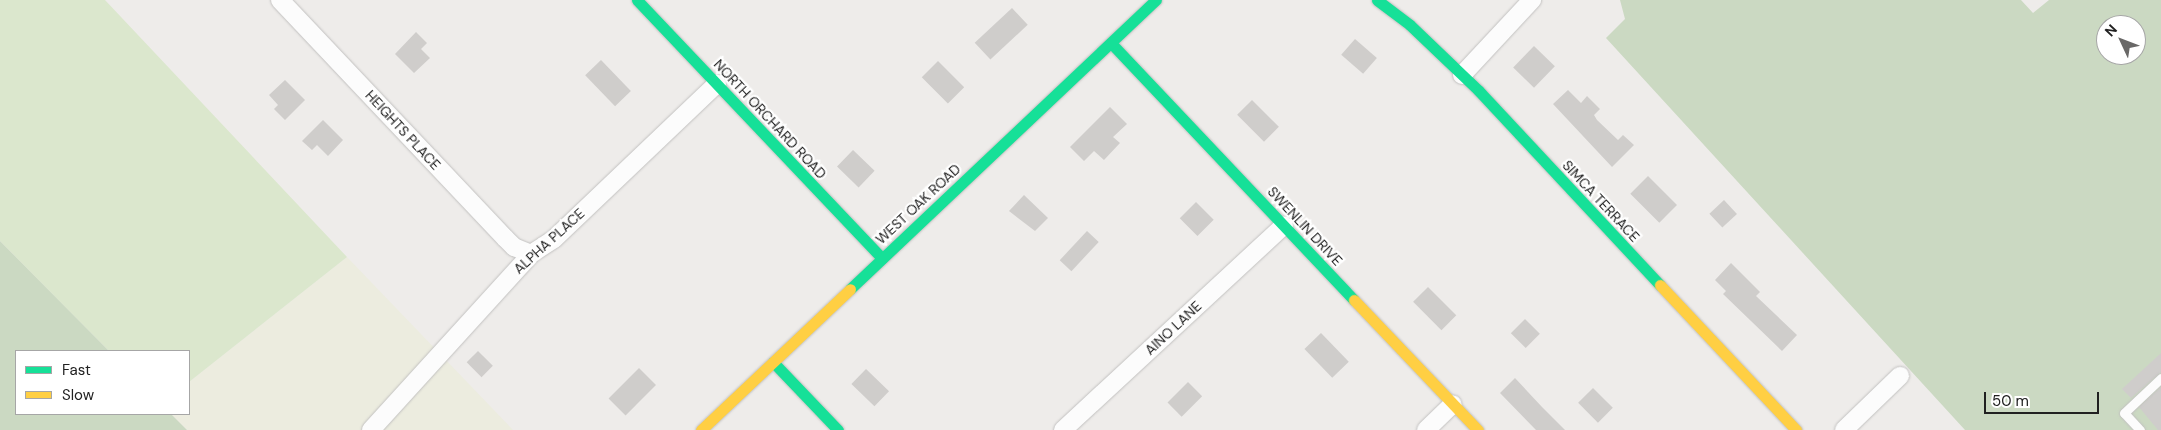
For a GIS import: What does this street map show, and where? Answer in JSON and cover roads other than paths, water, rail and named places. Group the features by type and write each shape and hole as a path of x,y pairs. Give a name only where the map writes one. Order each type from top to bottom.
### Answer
{"street":[{"name":"HEIGHTS PLACE","path":"280,0 504,238 514,247 531,254"},
{"name":"NORTH ORCHARD ROAD","path":"637,0 882,258"},
{"name":"WEST OAK ROAD","path":"701,430 1156,0"},
{"name":"SIMCA TERRACE","path":"1377,0 1410,25 1462,74 1796,430"},
{"path":"1462,74 1532,0"},
{"name":"SWENLIN DRIVE","path":"1111,43 1478,430"},
{"name":"ALPHA PLACE","path":"371,430 531,254 554,239 717,84"},
{"name":"AINO LANE","path":"1063,430 1284,226"},
{"path":"773,362 838,430"},
{"path":"1844,430 1900,376"},
{"path":"1426,430 1453,404"}],"lane":[{"path":"2140,430 2124,413 2161,378"}]}
